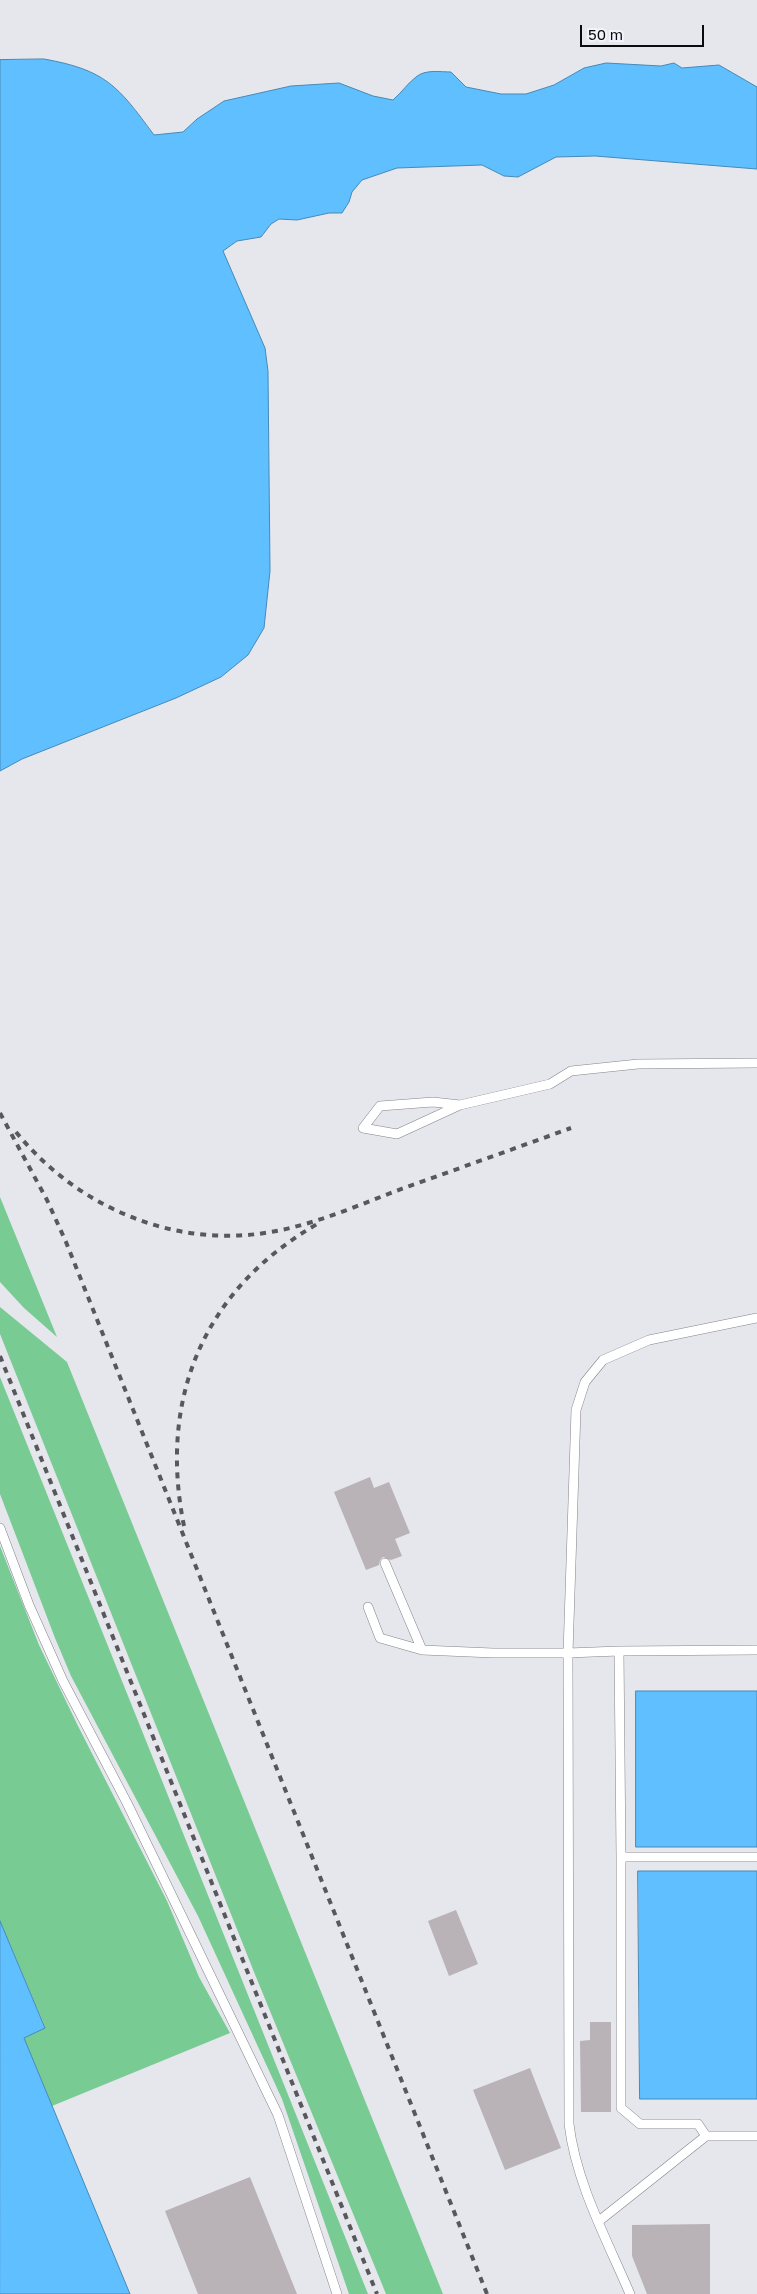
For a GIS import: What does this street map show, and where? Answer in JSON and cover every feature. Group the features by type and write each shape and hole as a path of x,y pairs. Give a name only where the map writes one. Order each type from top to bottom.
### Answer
{"lane":[{"path":"460,1105 433,1102 380,1106 363,1128 397,1134 460,1105 550,1084 571,1071 638,1064 757,1063"},
{"path":"630,2294 599,2222 571,2147 568,2124 568,1653 576,1410 585,1382 603,1360 649,1340 757,1318"},
{"path":"0,1528 29,1605 63,1681 127,1803 278,2115 337,2294"},
{"path":"385,1563 422,1650"},
{"path":"368,1607 380,1638 422,1650 493,1653 757,1650"},
{"path":"619,1651 621,2108 640,2124 698,2124 706,2136"},
{"path":"621,1857 757,1857"},
{"path":"599,2222 706,2136 757,2136"}],"green space":[{"path":"0,1197 57,1337 24,1308 0,1282"},
{"path":"0,1307 67,1362 443,2294 386,2294 254,1972 0,1334"},
{"path":"0,1377 368,2294 349,2294 282,2099 198,1916 71,1676 55,1638 0,1494"},
{"path":"0,1546 39,1645 167,1901 199,1977 230,2033 52,2106 24,2038 45,2027 0,1921"}],"water":[{"path":"44,59 82,69 97,75 109,83 120,92 154,135 183,132 197,119 224,101 291,86 339,83 373,96 393,100 420,74 438,71 451,72 466,87 501,94 526,94 554,85 584,68 606,63 661,66 674,63 682,68 719,65 757,87 757,169 595,156 556,157 518,177 504,176 482,165 397,168 362,180 352,192 349,202 342,213 329,213 297,220 279,219 271,224 261,237 237,241 223,251 265,348 268,371 270,571 264,628 248,655 221,677 176,698 22,759 0,771 0,60"},
{"path":"636,1691 757,1691 757,1847 636,1847"},
{"path":"638,1871 757,1871 757,2099 640,2099"},
{"path":"0,1921 45,2028 24,2038 130,2294 0,2294"}],"building":[{"path":"370,1477 374,1488 389,1482 410,1533 395,1539 402,1556 391,1560 383,1557 379,1565 366,1570 334,1492"},
{"path":"456,1910 478,1964 449,1976 428,1921"},
{"path":"590,2022 611,2022 611,2112 581,2112 580,2041 590,2040"},
{"path":"530,2068 561,2148 505,2170 473,2090"},
{"path":"250,2177 297,2294 198,2294 165,2211"},
{"path":"710,2224 710,2294 647,2294 632,2256 632,2225"}],"railway":[{"path":"0,1113 47,1200 66,1242 487,2294"},
{"path":"16,1132 40,1159 68,1182 98,1201 130,1216 164,1228 199,1234 235,1236 271,1232 322,1219 571,1128"},
{"path":"184,1526 178,1479 178,1434 185,1391 199,1351 219,1314 246,1280 279,1249 319,1223"},
{"path":"0,1356 377,2294"}]}
